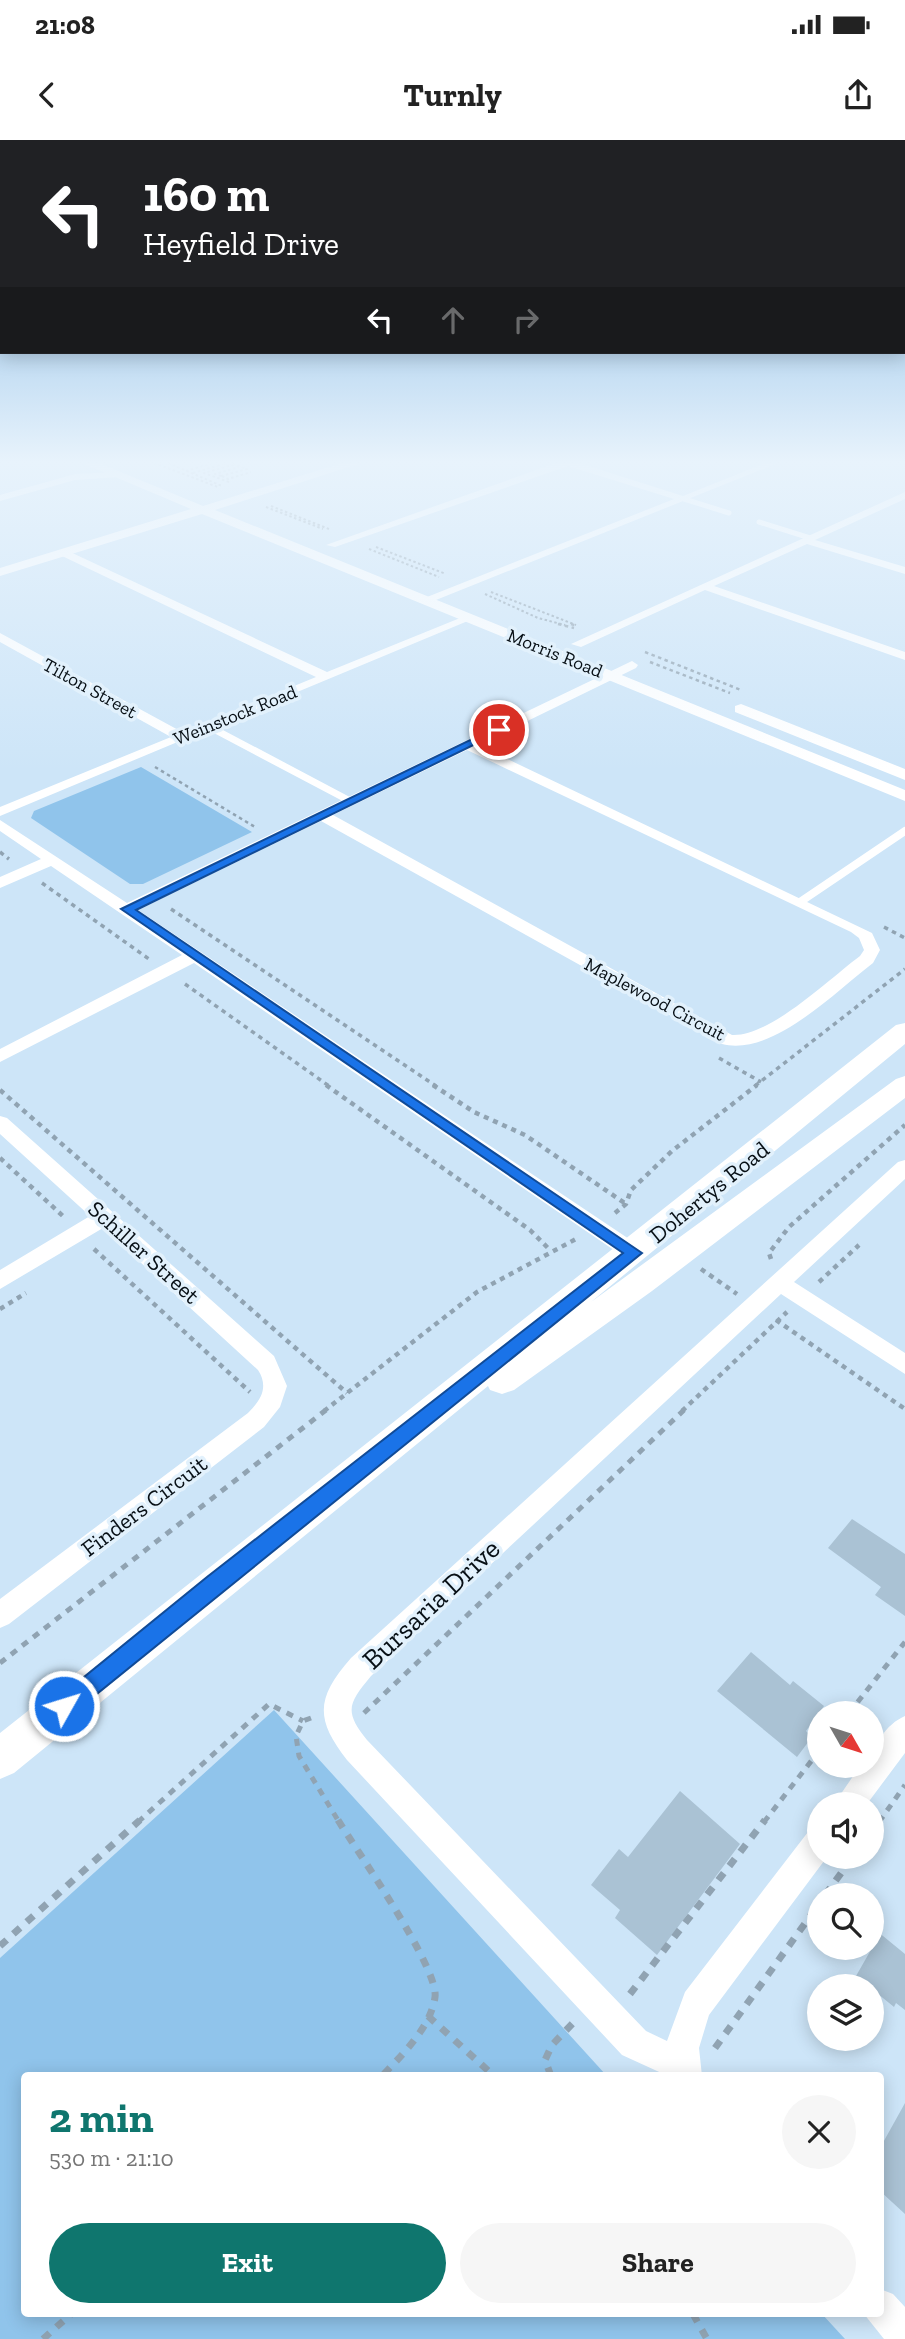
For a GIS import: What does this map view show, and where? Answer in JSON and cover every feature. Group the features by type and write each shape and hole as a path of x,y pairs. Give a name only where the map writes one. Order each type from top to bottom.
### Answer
{"main road":[{"name":"Dohertys Road","path":"647,1261 905,1031"},
{"name":"Dohertys Road","path":"0,1759 214,1584 647,1261 905,1085"}],"street":[{"path":"0,572 21,566"},
{"path":"91,566 327,677"},
{"name":"Morris Road","path":"350,566 426,601 905,796"},
{"name":"Morris Road","path":"387,566 401,573"},
{"path":"425,583 449,582 495,566"},
{"path":"575,637 749,566"},
{"path":"449,582 475,595"},
{"path":"426,601 449,582"},
{"path":"704,586 905,656"},
{"name":"Weinstock Road","path":"0,812 470,618"},
{"name":"Tilton Street","path":"0,637 181,737"},
{"name":"Morris Road","path":"575,637 604,654 638,668"},
{"path":"127,909 611,676 638,668"},
{"path":"731,705 905,775"},
{"name":"Maplewood Circuit","path":"322,814 728,1040 744,1041 769,1033 867,959 872,950 866,936 857,929 468,745"},
{"path":"0,824 647,1261"},
{"path":"0,883 51,860"},
{"path":"0,1056 194,956"},
{"name":"Schiller Street","path":"0,1123 266,1363 275,1375 277,1388"},
{"name":"Bursaria Drive","path":"336,1707 343,1688 361,1667 905,1167"},
{"path":"0,1281 104,1217"},
{"path":"780,1283 905,1365"},
{"name":"Finders Circuit","path":"0,1615 256,1420 270,1406 277,1388"},
{"path":"336,1707 338,1728 357,1750 634,2043 682,2068 684,2034 697,2004 807,1859"},
{"path":"858,1792 905,1730"},
{"path":"884,2311 905,2334"}],"lane":[{"path":"208,726 350,801"},
{"path":"800,902 905,831"}],"path":[{"path":"407,566 449,582"},
{"path":"415,566 449,582"},
{"path":"475,595 538,618 575,637"},
{"path":"475,595 575,637"},
{"path":"148,762 258,830"},
{"path":"0,852 530,1230 551,1251"},
{"path":"180,901 168,906 474,1112 525,1135 626,1204"},
{"path":"0,1663 477,1292 597,1228 626,1204 631,1190 672,1151 905,969"},
{"path":"710,1053 761,1082"},
{"path":"0,1090 347,1393"},
{"path":"780,1283 769,1253 789,1227 905,1125"},
{"path":"0,1158 251,1393 240,1402"},
{"path":"370,1727 361,1716 865,1239"},
{"path":"710,1260 699,1268 905,1409"},
{"path":"858,1701 905,1642"},
{"path":"0,1946 269,1704 303,1721"},
{"path":"336,1707 303,1721 296,1736 299,1756 422,1957 436,1988 428,2017 406,2050 386,2072"},
{"path":"627,1998 807,1766"},
{"path":"884,1814 905,1785"},
{"path":"711,2053 807,1921"},
{"path":"428,2017 490,2072"},
{"path":"43,2339 68,2317"},
{"path":"695,2317 707,2339"}],"shaded area":[{"path":"141,767 252,832 143,884 130,884 31,818 34,811"},
{"path":"274,1710 603,2072 21,2072 21,2317 825,2317 845,2339 0,2339 0,1958"}],"building":[{"path":"852,1519 905,1554 905,1616 875,1595 881,1587 828,1548"},
{"path":"751,1652 790,1685 793,1681 818,1701 807,1701 807,1744 797,1757 717,1691"},
{"path":"680,1791 740,1844 657,1955 615,1918 620,1910 591,1885 619,1849 628,1857"},
{"path":"884,1937 905,1954 905,2010 896,2003 894,2007 884,1999 884,1974 857,1974 865,1960 884,1960"},
{"path":"905,2103 905,2214 884,2195 884,2141"}],"route":[{"path":"64,1706 214,1584 634,1253 522,1175 440,1124 127,909 499,730"}]}
